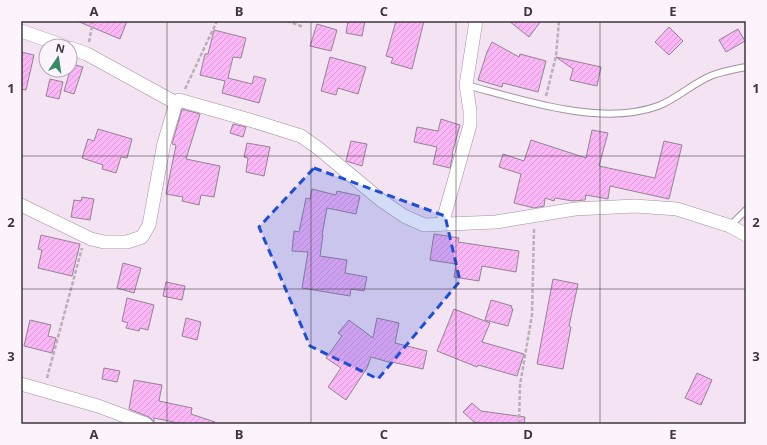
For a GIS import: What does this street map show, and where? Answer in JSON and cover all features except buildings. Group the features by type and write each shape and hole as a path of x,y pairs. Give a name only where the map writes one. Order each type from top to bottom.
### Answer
{"street":[{"path":"442,224 470,125 470,111 466,85 476,21"},
{"path":"21,31 41,38"},
{"path":"78,51 87,54 177,102 252,121 301,136 318,148 382,201 404,216 424,225 496,222 535,214 575,209 634,206 677,209 730,226 746,235"},
{"path":"21,205 85,236 104,242 127,242 142,237 149,225 164,143 177,102"},
{"path":"21,384 98,406 146,424"}],"lane":[{"path":"466,85 544,106 590,113 636,113 659,106 713,75 746,67"},
{"path":"730,226 746,210"}],"path":[{"path":"87,54 93,21"},
{"path":"177,102 217,21"},
{"path":"287,21 304,27"},
{"path":"544,106 556,56 559,21"},
{"path":"519,424 520,385 532,315 535,214"},
{"path":"44,390 85,236"}],"highlighted area":[{"path":"314,168 445,216 460,281 378,379 310,346 259,227"}]}
